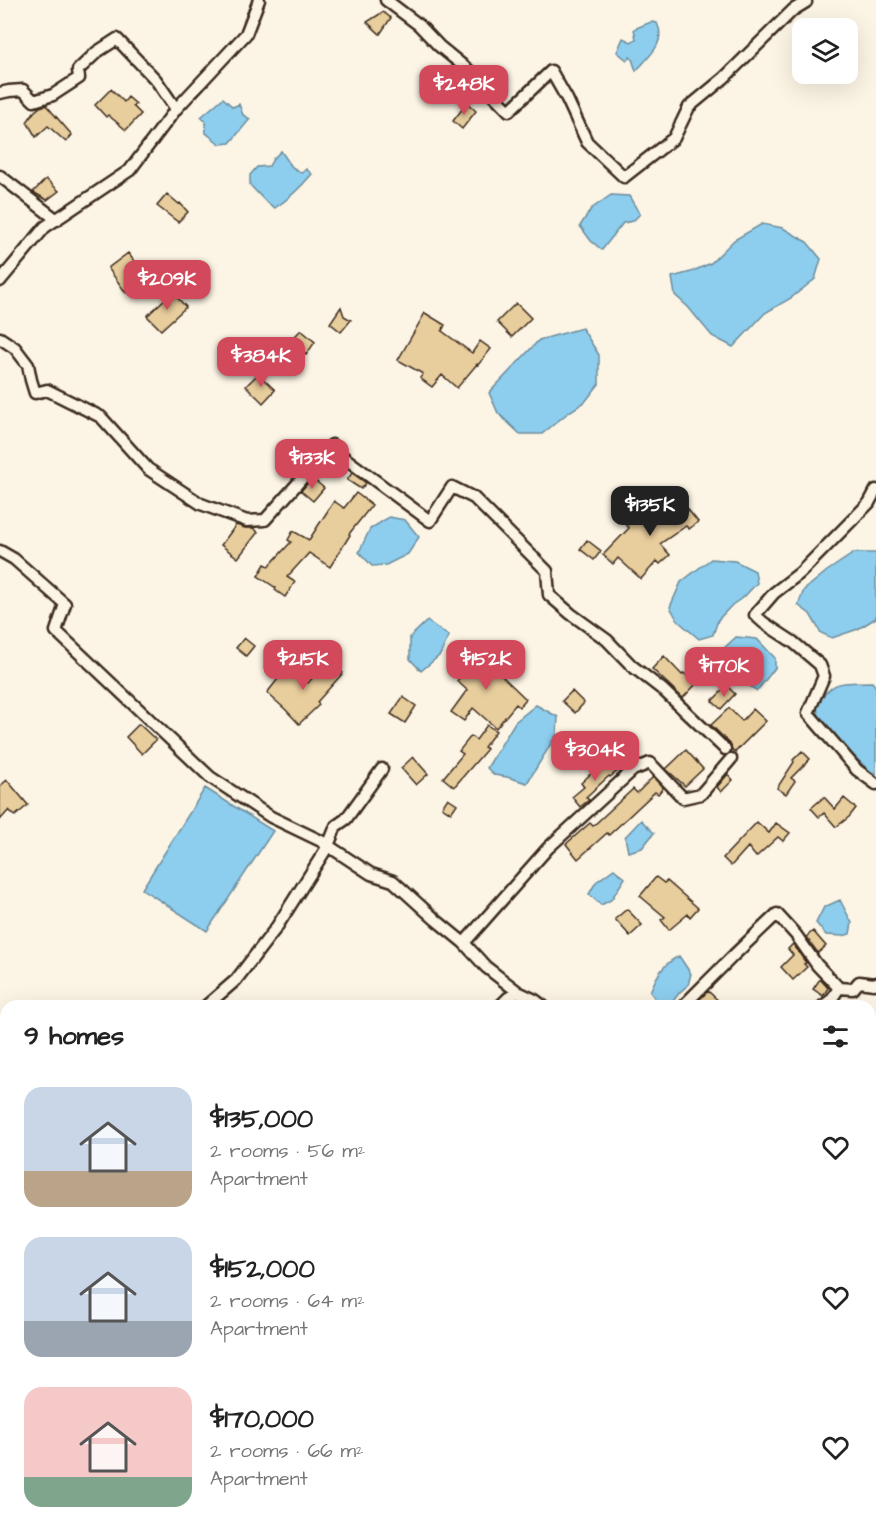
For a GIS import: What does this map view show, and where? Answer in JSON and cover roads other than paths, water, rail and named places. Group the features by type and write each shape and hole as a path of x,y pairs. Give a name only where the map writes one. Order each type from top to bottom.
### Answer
{"street":[{"path":"0,280 45,227 129,170 176,109 246,34 259,0"},
{"path":"386,0 472,73 509,111 551,70 587,142 624,177 674,138 689,107 724,78 793,10 806,2 805,0"},
{"path":"0,93 23,90 34,101 53,94 79,78 78,70 117,39 156,80 176,109"},
{"path":"0,176 57,220"},
{"path":"0,338 15,348 28,365 35,393 46,390 101,417 148,469 201,504 247,521 265,520 332,445 342,456 430,521 452,487 474,498 548,572 549,595 606,640 632,666 663,690 728,754 701,794 683,798 650,763 633,770 548,848 464,943"},
{"path":"876,490 869,503 800,573 774,593 755,615 820,665 824,676 808,713 857,770 876,784"},
{"path":"0,551 14,559 65,604 56,631 210,777 271,817 321,841 371,874 393,881 464,943 486,967 518,992 535,1000"},
{"path":"213,1000 236,980 276,928 328,846 336,826 346,819 382,769"},
{"path":"689,1000 777,914 796,935 817,965 839,988 853,989 859,982 876,983"},
{"path":"831,1000 839,988"},
{"path":"506,1000 518,992"}],"water":[{"path":"651,22 657,23 660,37 655,49 636,71 630,57 627,60 617,52 623,38 631,42 636,39 634,29"},
{"path":"223,98 233,107 239,104 243,115 250,119 230,143 220,144 206,133 205,121 201,117"},
{"path":"281,151 292,167 302,173 306,169 312,174 275,208 250,185 250,175 257,167 269,166"},
{"path":"611,195 629,196 640,214 633,221 623,223 602,250 591,241 580,226 591,209"},
{"path":"762,224 783,228 807,242 821,259 815,279 791,298 765,313 733,347 712,336 675,295 672,277 711,263 734,240"},
{"path":"582,328 599,355 599,384 585,402 542,434 520,434 498,413 489,393 539,340"},
{"path":"389,517 405,520 419,537 408,554 386,565 372,566 359,552 370,529"},
{"path":"854,553 876,553 876,618 858,629 832,638 821,633 810,614 798,605 804,590"},
{"path":"711,559 735,561 755,571 757,583 718,620 713,635 699,639 678,621 670,607 681,582"},
{"path":"427,621 449,636 440,655 421,671 410,659 410,637"},
{"path":"736,637 757,639 775,658 775,668 757,691 742,681 725,662 724,648"},
{"path":"872,682 876,687 876,777 839,742 820,719 816,705 822,696 834,686"},
{"path":"536,705 558,717 557,734 527,783 494,775 487,768 515,722"},
{"path":"205,788 273,831 207,931 142,889"},
{"path":"641,820 654,833 642,848 628,852 625,837"},
{"path":"614,869 625,878 611,900 601,905 589,894 596,882"},
{"path":"840,900 852,923 850,934 826,935 816,923 824,907"},
{"path":"679,956 691,974 688,985 674,1000 656,1000 650,992 655,980 668,963"}]}
